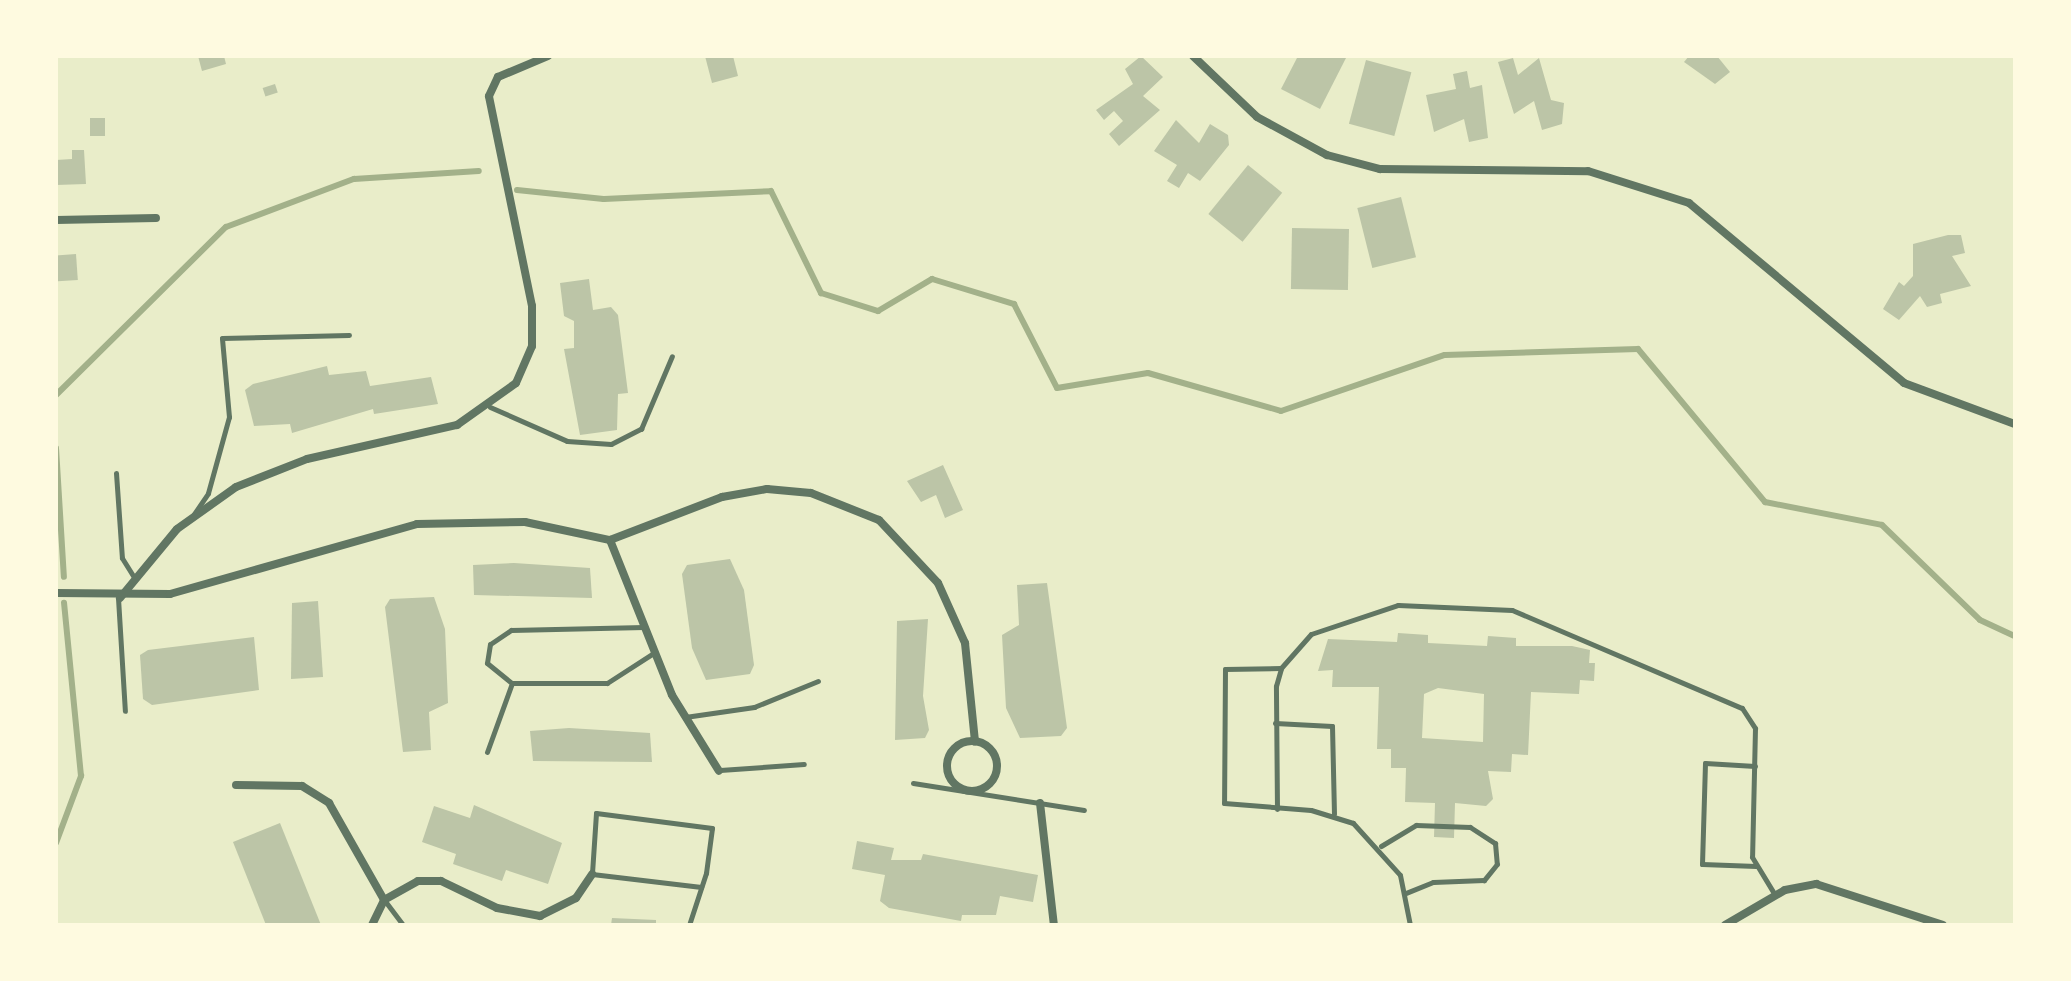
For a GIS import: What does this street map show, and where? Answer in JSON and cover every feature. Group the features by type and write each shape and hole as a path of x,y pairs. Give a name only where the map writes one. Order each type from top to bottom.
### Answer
{"street":[{"path":"119,598 194,515 283,466 447,428 490,407 527,367 533,326 489,96 498,77 548,56"},
{"path":"1193,56 1257,117 1327,155 1380,169 1588,171 1689,203 1904,383 2015,424"},
{"path":"56,220 156,218"},
{"path":"56,593 119,598 170,594 417,524 525,522 610,540 702,503 767,489 811,493 870,515 926,566 958,621 975,741"},
{"path":"610,540 684,717 719,771"},
{"path":"975,741 993,752 997,769 984,789 968,791 949,778 947,762 955,747 975,741"},
{"path":"236,785 302,786 329,803 384,900"},
{"path":"1040,803 1054,925"},
{"path":"372,925 384,900 418,881 441,881 497,908 540,916 576,898 592,874"},
{"path":"1725,925 1775,895 1829,885 1943,925"}],"lane":[{"path":"194,515 208,493 229,417 222,338 349,335"},
{"path":"490,407 567,441 611,444 641,429 672,356"},
{"path":"116,473 122,558 135,579"},
{"path":"119,598 125,711"},
{"path":"1277,809 1275,723 1281,668 1311,634 1398,605 1512,610 1742,708 1755,728 1756,866 1775,895"},
{"path":"645,627 498,636 487,663 512,683 607,683 655,652"},
{"path":"1281,668 1225,669 1224,803 1334,814 1381,847 1406,893 1410,925"},
{"path":"684,717 754,707 818,681"},
{"path":"487,752 512,683"},
{"path":"1275,723 1332,726 1334,814"},
{"path":"1755,766 1705,763 1702,864 1756,866"},
{"path":"719,771 804,764"},
{"path":"913,783 1084,810"},
{"path":"689,925 701,887 712,828 596,813 592,874 701,887"},
{"path":"1381,847 1416,825 1470,827 1495,843 1497,864 1484,880 1433,882 1406,893"},
{"path":"384,900 403,925"}],"building":[{"path":"198,56 224,56 226,64 202,71"},
{"path":"705,56 733,56 738,76 712,83"},
{"path":"1141,56 1163,77 1143,96 1160,110 1119,146 1109,134 1123,121 1114,111 1104,120 1096,110 1133,84 1125,69"},
{"path":"1298,56 1347,56 1320,109 1281,89"},
{"path":"1689,56 1717,56 1730,72 1715,84 1684,62"},
{"path":"1513,58 1518,75 1539,58 1551,100 1564,103 1562,124 1542,130 1534,101 1514,114 1498,62"},
{"path":"1366,60 1411,72 1394,136 1349,124"},
{"path":"1467,71 1470,88 1482,85 1488,138 1469,142 1464,119 1434,132 1426,95 1456,89 1453,74"},
{"path":"275,84 278,93 265,97 263,88"},
{"path":"90,118 105,118 105,136 90,136"},
{"path":"1176,120 1199,143 1210,124 1228,135 1229,145 1200,181 1188,173 1179,188 1167,181 1177,165 1154,151"},
{"path":"72,150 84,150 86,184 56,185 56,160 72,159"},
{"path":"1248,165 1282,193 1243,242 1208,214"},
{"path":"1401,197 1416,257 1372,268 1357,208"},
{"path":"1292,228 1349,229 1348,290 1291,289"},
{"path":"1961,235 1965,253 1952,256 1971,286 1940,294 1942,303 1927,307 1920,296 1899,320 1883,309 1899,282 1904,286 1913,276 1913,244"},
{"path":"76,254 78,280 58,281 56,255"},
{"path":"589,279 593,310 611,307 618,315 628,393 618,394 617,430 580,435 564,349 574,348 574,321 564,316 560,283"},
{"path":"327,366 329,375 366,371 370,386 431,377 438,404 374,414 373,409 292,433 290,424 254,426 245,390 253,384"},
{"path":"943,465 963,510 945,518 936,495 921,502 907,481"},
{"path":"730,559 744,590 754,665 750,674 706,680 692,648 682,574 687,565"},
{"path":"514,563 590,568 592,598 474,595 473,565"},
{"path":"1047,583 1067,728 1061,736 1020,738 1006,708 1002,635 1019,625 1017,585"},
{"path":"434,597 445,629 448,703 429,712 431,750 403,752 385,607 390,599"},
{"path":"318,601 323,677 291,679 292,603"},
{"path":"928,619 923,696 929,730 925,738 895,740 897,621"},
{"path":"1398,633 1428,635 1428,643 1487,646 1488,636 1516,638 1516,646 1572,646 1590,650 1589,663 1595,663 1594,681 1580,680 1579,694 1531,692 1528,755 1512,754 1511,772 1488,771 1493,799 1486,806 1455,803 1454,838 1434,837 1435,803 1405,802 1406,768 1391,768 1391,749 1377,749 1379,687 1332,687 1333,670 1318,671 1328,639 1397,642","holes":["1438,688 1484,694 1483,742 1422,738 1424,694"]},
{"path":"254,637 259,690 152,705 143,699 140,655 148,650"},
{"path":"569,728 650,733 652,762 533,761 530,731"},
{"path":"474,805 562,843 548,884 506,870 502,881 453,864 456,854 422,842 434,806 470,818"},
{"path":"280,823 321,925 266,925 233,842"},
{"path":"857,841 894,848 891,860 921,860 923,854 1038,875 1033,902 1000,896 996,915 962,915 961,921 889,908 880,901 885,875 852,869"},
{"path":"612,918 656,920 656,925 611,925"}],"waterway":[{"path":"56,395 226,227 354,179 479,171"},
{"path":"517,190 604,199 771,191 821,293 878,311 932,279 1014,304 1057,388 1148,373 1281,411 1445,355 1638,349 1765,502 1882,525 1980,620 2015,636"},
{"path":"56,448 64,577"},
{"path":"56,843 81,776 64,603"}]}
